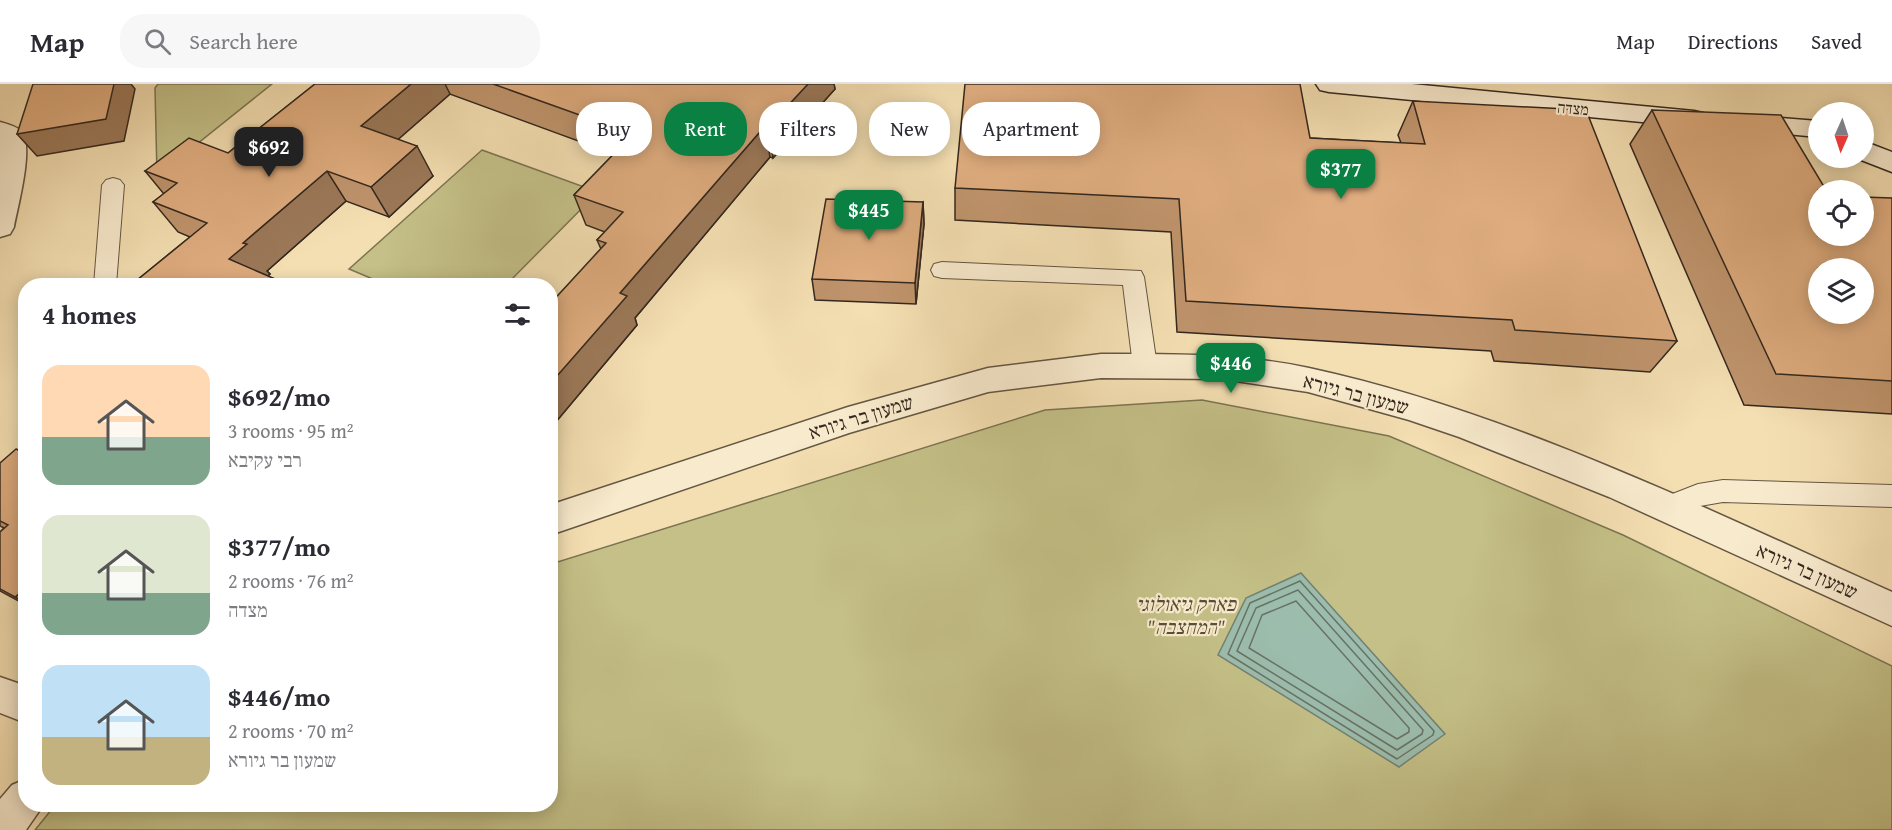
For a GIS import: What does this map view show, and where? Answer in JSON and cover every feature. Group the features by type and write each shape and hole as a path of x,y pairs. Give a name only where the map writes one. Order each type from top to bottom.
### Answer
{"street":[{"name":"מצדה","path":"1329,84 1808,130"},
{"path":"0,131 12,137 14,156 0,227"},
{"path":"1874,134 1892,136"},
{"path":"1874,155 1892,163"},
{"name":"שמעון בר גיורא","path":"558,517 849,420 988,380 1101,366 1222,367 1308,380 1400,404 1470,428 1666,508 1892,609"},
{"path":"0,830 18,809"}],"lane":[{"path":"106,278 113,185"},
{"path":"942,270 1132,278 1145,366"},
{"path":"1666,508 1698,495 1723,491 1892,495"}],"green space":[{"path":"158,84 272,84 157,176 155,88"},
{"path":"482,150 598,192 513,278 370,278 349,269"},
{"name":"פארק גיאולוגי \"המחצבה\"","path":"1202,400 1389,436 1623,535 1892,666 1892,830 35,830 50,812 558,812 558,562 1045,410"}],"water":[{"path":"1301,573 1445,734 1399,767 1218,655 1246,598"}],"building":[{"path":"33,84 114,84 106,119 17,134"},
{"path":"315,84 411,84 361,126 417,146 371,187 327,171 243,243 247,244 229,259 273,278 140,278 207,223 153,202 177,183 145,171 189,138 228,153"},
{"path":"493,84 808,84 791,102 759,102 759,133 747,147 747,102 664,102 664,156 739,156 620,293 627,296 558,375 558,295 606,243 597,240 623,212 574,195 612,156 652,156 652,102 576,102 576,114"},
{"path":"965,84 1300,84 1310,138 1425,144 1413,101 1586,110 1677,341 1515,330 1512,320 1186,301 1179,199 955,188 962,115 962,156 1100,156 1100,102 963,102"},
{"path":"1652,110 1781,115 1808,160 1808,168 1813,168 1820,180 1808,180 1808,246 1874,246 1874,197 1892,198 1892,381 1776,374"},
{"path":"826,199 923,202 915,283 812,279"},
{"path":"16,449 18,450 18,595 15,597 0,589 0,532 8,525 0,521 0,463"}]}
